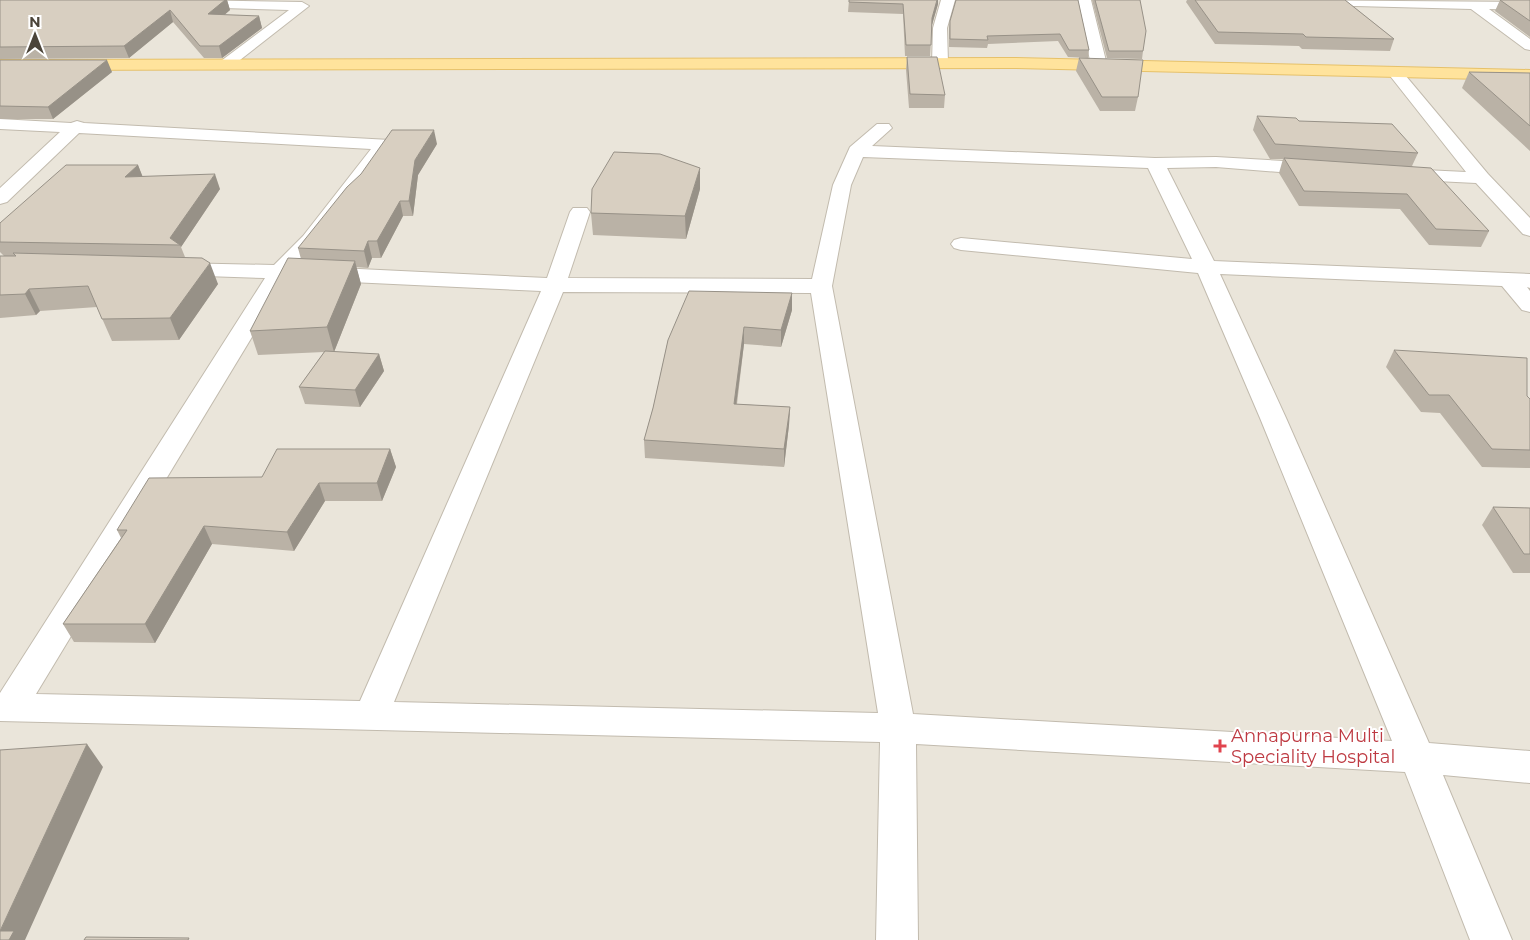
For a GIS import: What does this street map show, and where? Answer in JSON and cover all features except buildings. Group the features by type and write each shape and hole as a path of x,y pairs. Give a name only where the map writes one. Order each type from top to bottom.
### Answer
{"main road":[{"path":"0,65 940,63 1530,75"}],"street":[{"path":"940,63 940,28 948,0"},
{"path":"1084,0 1099,65"},
{"path":"1278,0 1472,3 1530,6"},
{"path":"176,2 302,6 226,64"},
{"path":"1472,3 1530,46"},
{"path":"1396,72 1481,178 1530,230"},
{"path":"0,124 77,126 384,144 310,240 280,272 5,707"},
{"path":"0,198 77,126"},
{"path":"883,128 856,151 842,186 821,286 898,728 896,940"},
{"path":"856,151 1155,163 1216,162 1334,170"},
{"path":"1155,163 1196,243 1205,267 1242,344 1419,758 1491,940"},
{"path":"1383,174 1461,179 1481,178"},
{"path":"371,716 555,286 580,212"},
{"path":"961,244 1205,267 1519,281 1530,305"},
{"path":"160,269 280,272 555,286 821,286"},
{"path":"5,707 898,728 1419,758 1530,767"}],"shaded area":[{"path":"0,0 1530,0 1530,940 0,940"}],"place":[{"name":"Annapurna Multi Speciality Hospital","path":"1220,746"}]}
